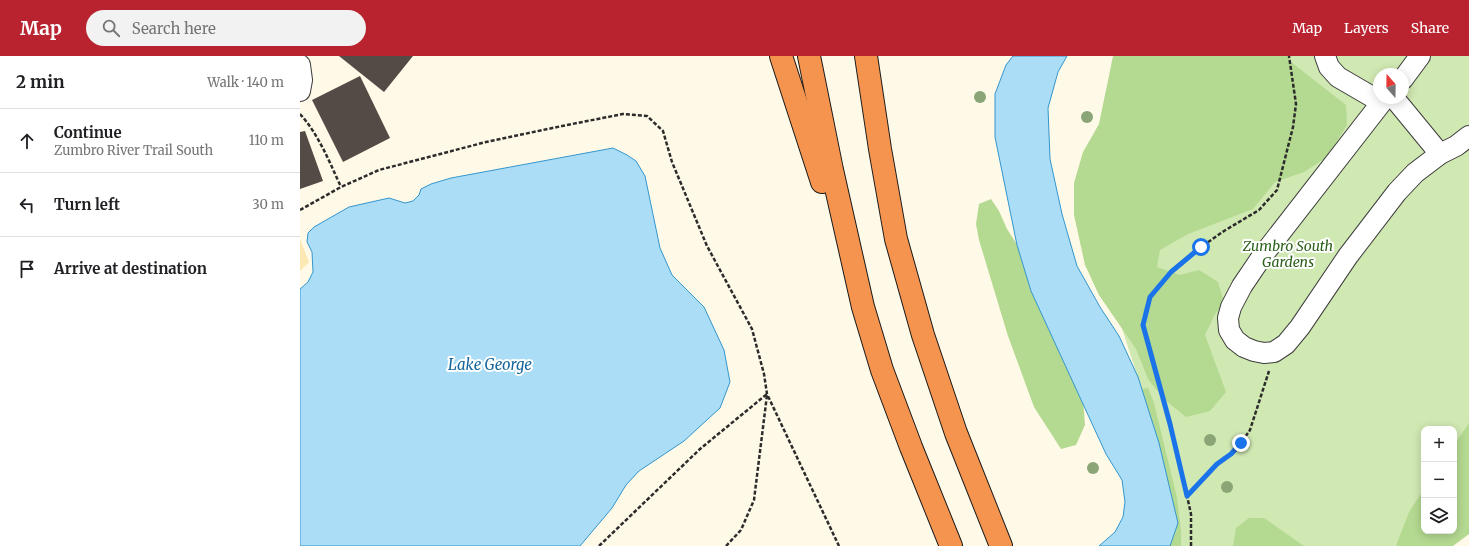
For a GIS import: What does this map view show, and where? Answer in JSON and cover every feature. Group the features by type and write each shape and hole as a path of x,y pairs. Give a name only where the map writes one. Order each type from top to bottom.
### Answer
{"highway":[{"path":"781,56 863,307 882,370 951,546"},
{"path":"809,56 832,170 863,307"},
{"path":"866,56 880,149 896,239 923,335 956,433 1002,546"},
{"path":"873,56 880,149"}],"street":[{"path":"1325,56 1329,67 1338,77 1373,93"},
{"path":"1409,72 1420,56"},
{"path":"300,65 302,80 300,91"},
{"path":"1383,104 1263,254 1242,286 1231,307 1228,324 1234,340 1244,347 1264,353 1274,352 1286,344 1300,327 1348,256 1397,192 1415,173 1440,154 1456,146 1469,136"},
{"path":"1392,104 1440,154"}],"path":[{"path":"1191,546 1191,514 1170,424 1143,325 1150,297 1171,272 1201,247 1259,210 1277,190 1293,127 1296,104 1289,56"},
{"path":"300,114 310,125 318,138 341,187"},
{"path":"300,210 341,187 379,170 486,142 623,114 647,116 663,131 672,162 707,246 752,329 764,374 767,394 754,500 741,530 726,546"},
{"path":"1187,496 1217,464 1231,454 1250,430 1268,377 1274,352"},
{"path":"600,546 695,454 767,394"},
{"path":"767,394 839,546"}],"green space":[{"path":"1113,56 1288,56 1291,62 1346,105 1347,125 1327,157 1304,172 1275,182 1253,209 1188,234 1160,250 1157,267 1180,275 1199,270 1218,282 1224,302 1214,316 1205,335 1226,392 1210,411 1186,417 1164,399 1148,379 1136,349 1099,295 1085,265 1074,215 1074,183 1083,152 1099,124"},
{"name":"Zumbro South Gardens","path":"1119,56 1469,56 1469,439 1457,457 1457,426 1421,426 1421,510 1397,546 1170,546 1159,443 1105,276"},
{"path":"991,199 999,211 1007,229 1031,266 1082,386 1085,425 1076,445 1061,449 1034,407 1008,336 979,240 976,224 979,204"},
{"path":"1148,388 1154,403 1177,498 1181,531 1181,546 1155,546 1136,390"},
{"path":"1469,423 1469,534 1453,546 1396,546 1409,512 1421,494 1421,534 1457,534 1457,441"},
{"path":"1249,518 1264,518 1304,546 1233,546 1236,528"}],"sand":[{"path":"300,239 309,262 300,271"}],"water":[{"path":"1013,56 1067,56 1058,72 1048,108 1050,159 1062,214 1077,266 1100,307 1119,336 1138,377 1159,443 1178,523 1170,546 1099,546 1115,532 1123,517 1125,502 1122,480 1106,454 1031,291 1017,245 995,137 995,94 1006,65"},
{"name":"Lake George","path":"613,148 636,161 645,176 660,248 672,275 704,307 724,350 730,382 720,408 684,441 639,471 626,485 612,508 580,546 300,546 300,289 308,282 313,272 312,252 307,242 308,233 314,227 349,207 389,198 405,203 413,201 419,195 421,189 431,184 451,178"}],"building":[{"path":"339,56 413,56 384,92"},
{"path":"360,76 390,138 343,162 312,100"},
{"path":"305,131 323,181 300,189 300,132"}],"route":[{"path":"1201,247 1171,272 1150,297 1143,325 1170,424 1187,496 1217,464 1231,454 1241,443"}]}
